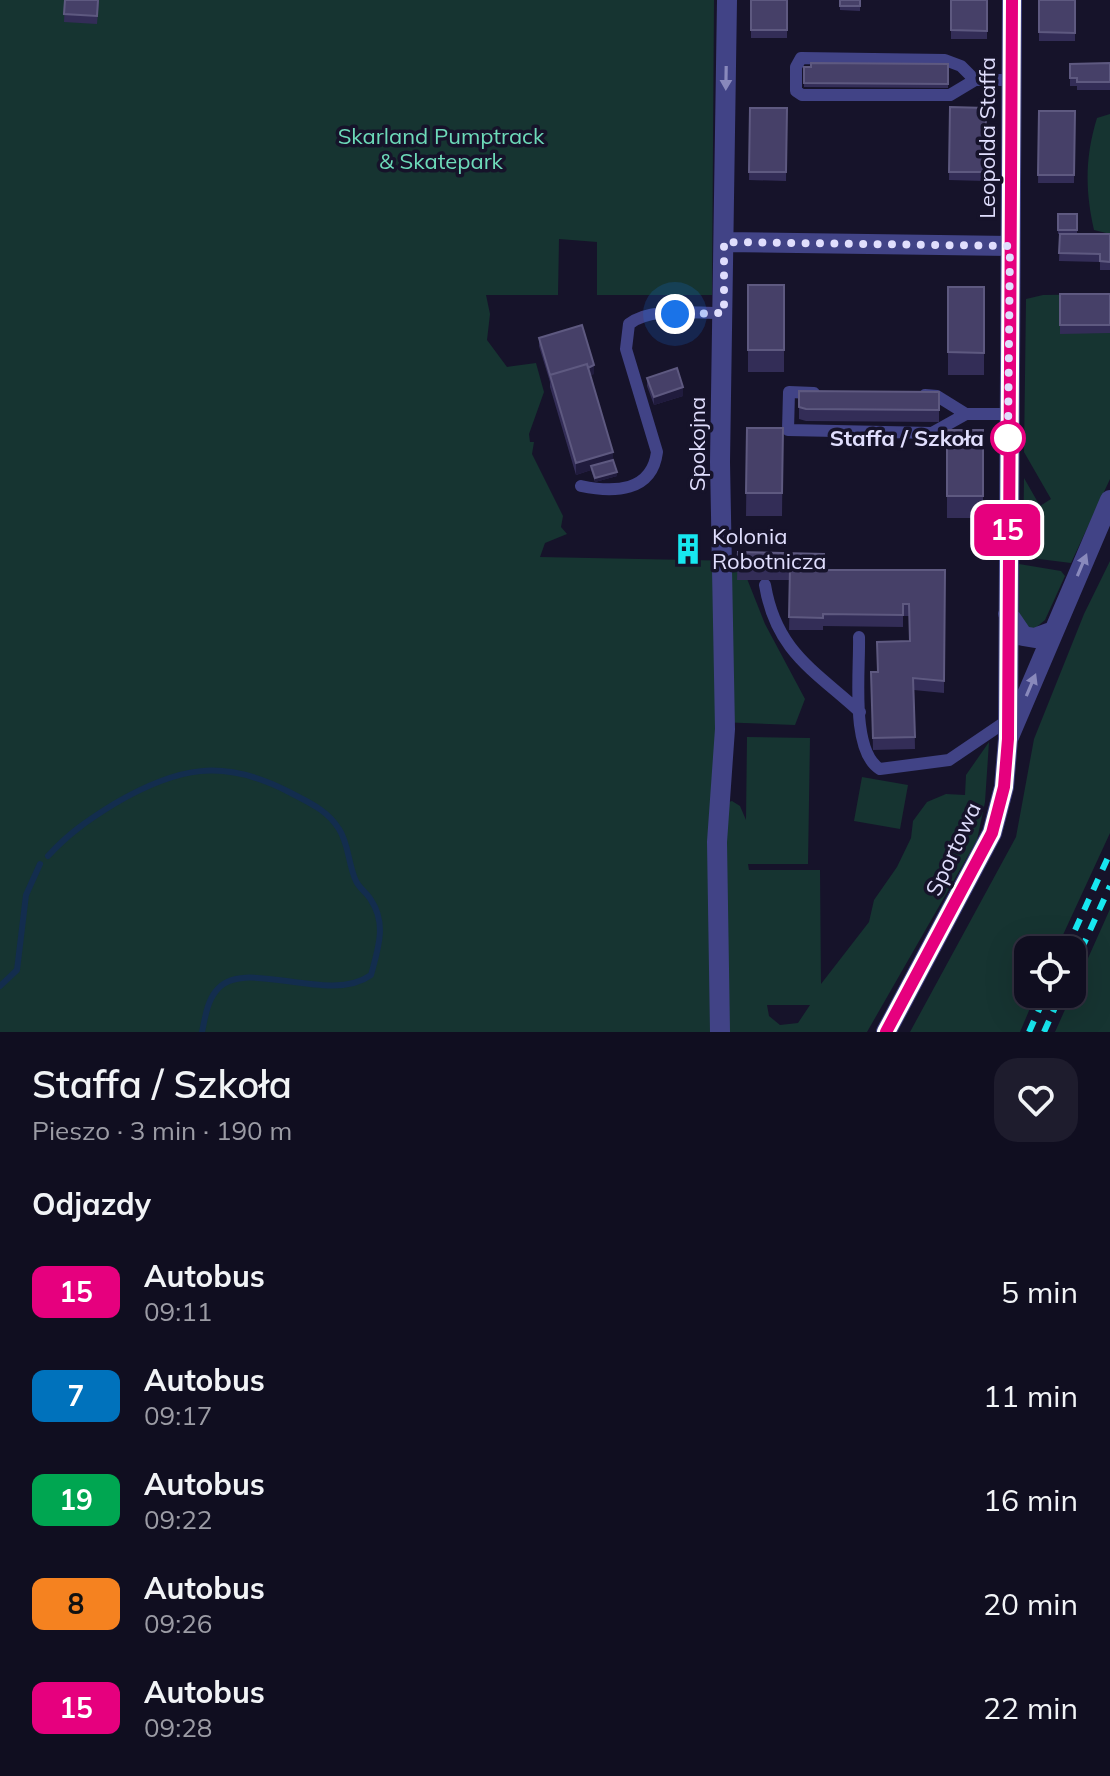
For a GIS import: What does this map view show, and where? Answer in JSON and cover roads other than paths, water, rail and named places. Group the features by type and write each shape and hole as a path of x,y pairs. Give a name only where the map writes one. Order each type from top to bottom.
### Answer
{"street":[{"name":"Spokojna","path":"720,1032 717,842 725,740 720,462 727,0"},
{"name":"Leopolda Staffa","path":"1008,729 1012,0"},
{"path":"724,242 1010,246"},
{"name":"Sportowa","path":"886,1032 992,833 1004,787 1008,729 1110,500"},
{"path":"1007,612 1023,636 1035,638 1054,631"}],"lane":[{"path":"975,80 961,66 945,60 801,58 796,67 796,91 802,95 950,95 975,80 1011,80"},
{"path":"581,486 602,491 623,489 649,477 655,465 657,452 626,349 629,324 637,318 651,315 724,313"},
{"path":"834,393 789,392 788,430 932,433 966,414 1008,414"},
{"path":"907,395 937,396 966,414"},
{"path":"765,585 772,620 783,641 860,712"},
{"path":"859,637 863,751 870,764 880,769 961,756 1008,729"}],"waterway":[{"path":"48,856 79,828 137,791 180,775 201,771 244,774 266,782 311,804 334,822 345,841 356,881 371,900 379,918 380,937 371,975 353,983 332,986 265,978 228,981 210,1000 202,1032"},
{"path":"0,986 17,970 26,895 40,864"}],"railway":[{"path":"1072,936 1110,853"},
{"path":"1086,939 1110,886"},
{"path":"1029,1032 1040,1008"},
{"path":"1044,1032 1055,1008"}],"place":[{"name":"Staffa / Szkoła","path":"1008,438"},
{"name":"Kolonia Robotnicza","path":"688,549"}],"park label":[{"name":"Skarland Pumptrack & Skatepark","path":"441,148"}]}
